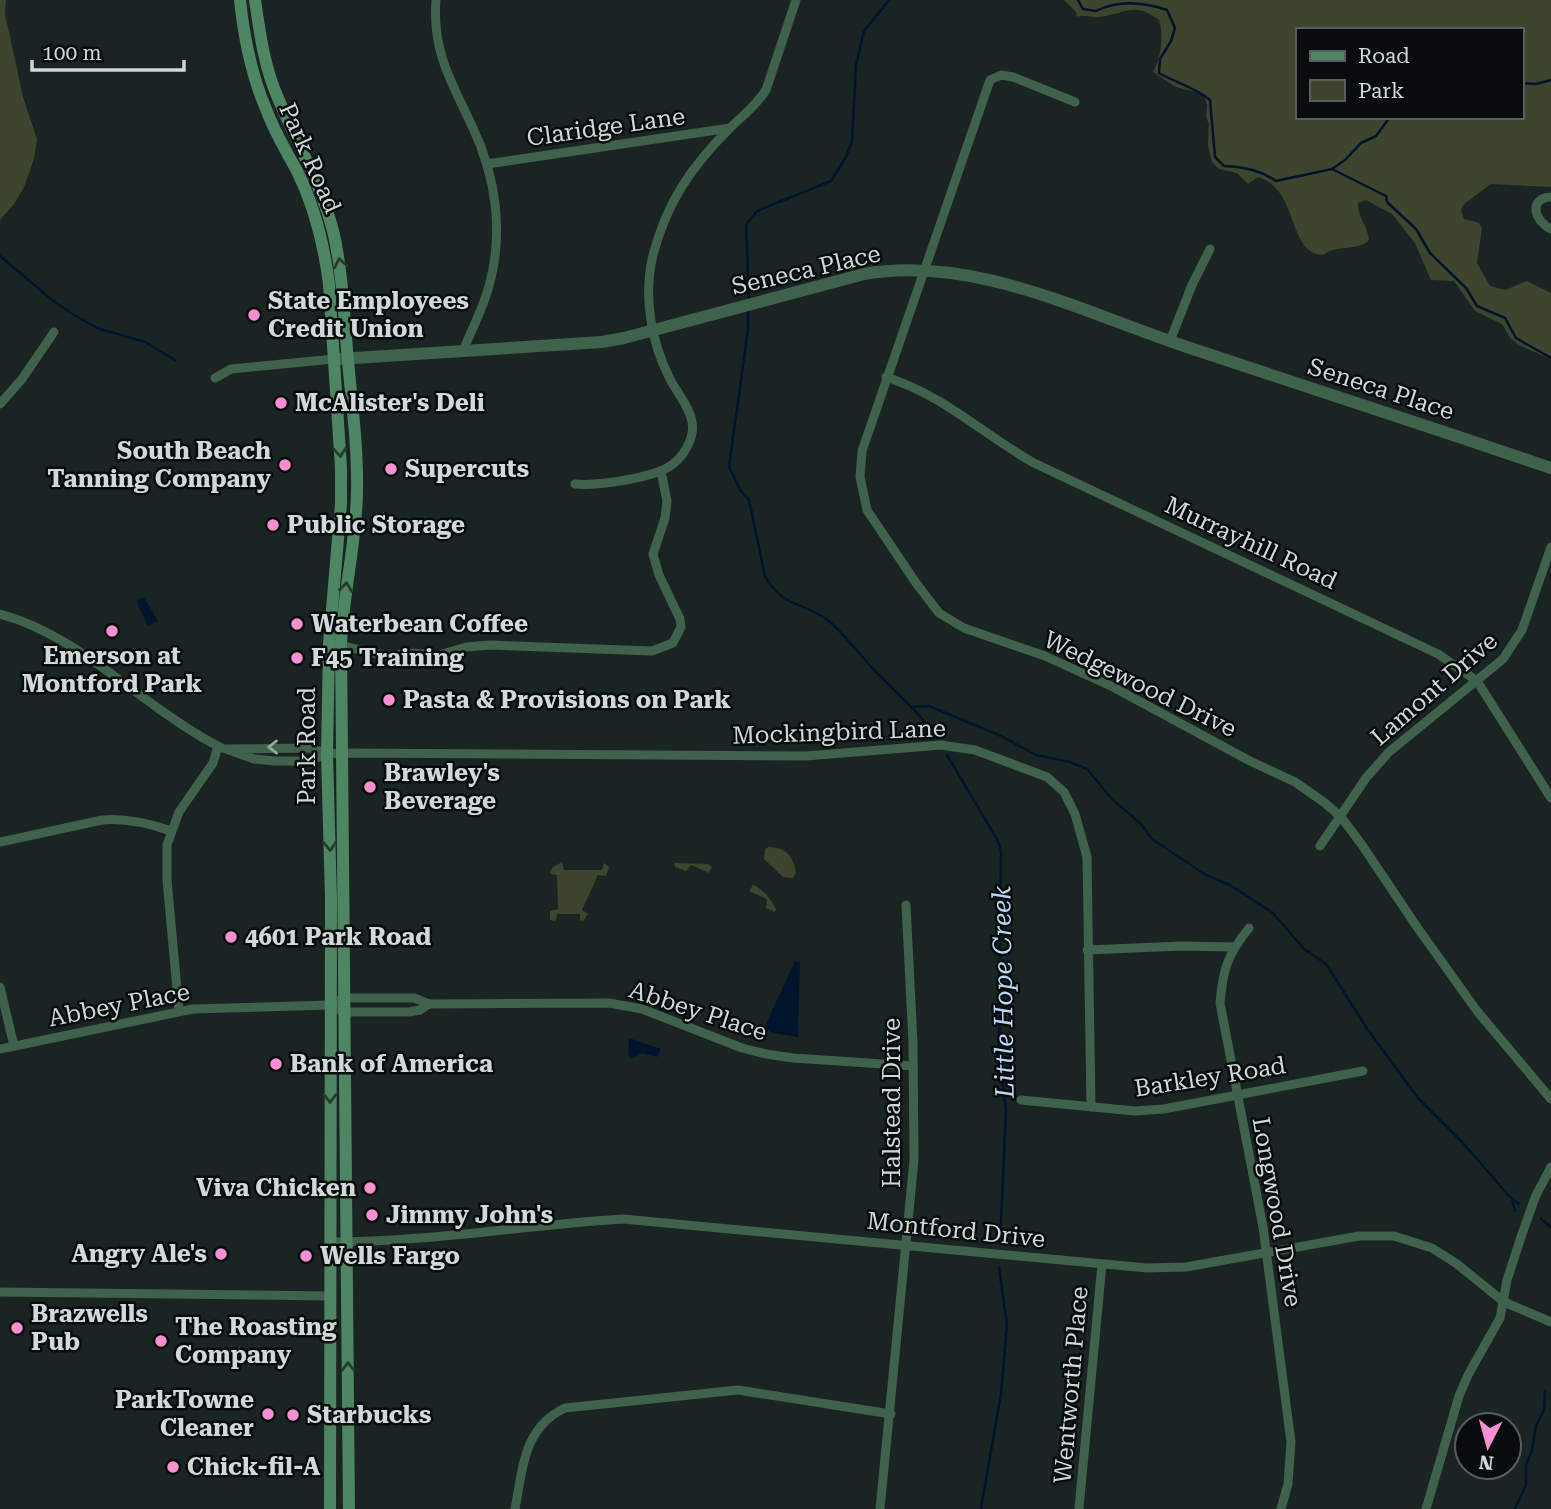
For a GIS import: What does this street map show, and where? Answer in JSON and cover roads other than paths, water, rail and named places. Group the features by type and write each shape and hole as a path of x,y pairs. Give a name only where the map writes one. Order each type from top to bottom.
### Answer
{"main road":[{"name":"Park Road","path":"240,0 256,84 276,133 305,190 318,227 329,284 341,468 335,645 327,754 331,899 330,1509"},
{"name":"Park Road","path":"255,0 262,51 268,70 322,194 342,271 356,449 357,494 342,615 335,645 343,753 349,1509"}],"street":[{"path":"436,0 440,57 474,128 487,164 497,218 494,267 463,351"},
{"path":"575,484 595,486 662,471 681,456 691,438 693,427 690,414 663,363 653,331 648,304 652,259 662,223 682,185 700,160 758,103 766,90 796,0"},
{"name":"Wedgewood Drive","path":"1075,102 1013,77 1001,75 990,80 862,451 862,494 867,510 939,613 964,628 1045,656 1114,687 1250,761 1295,782 1325,803 1341,817 1477,1011 1551,1099"},
{"name":"Claridge Lane","path":"487,164 730,128"},
{"path":"1551,197 1543,197 1536,212 1539,221 1551,229"},
{"path":"1170,341 1192,285 1210,249"},
{"name":"Seneca Place","path":"215,378 230,369 334,359 602,342 653,331 864,274 901,270 923,271 983,279 1028,291 1551,468"},
{"path":"0,404 22,379 54,332"},
{"name":"Murrayhill Road","path":"886,377 938,399 1005,447 1034,463 1427,648 1477,681 1551,798"},
{"path":"335,645 392,657 398,654 411,658 427,654 433,657 466,647 489,645 652,651 673,643 681,627 680,619 659,575 653,554 665,518 667,500 662,471"},
{"name":"Lamont Drive","path":"1320,846 1366,778 1389,752 1497,665 1514,645 1551,547"},
{"path":"0,614 27,622 53,635 192,732 222,748 179,812 167,845 179,1011"},
{"name":"Mockingbird Lane","path":"222,748 300,747 315,748 327,754 806,756 927,745 975,750 1047,777 1064,792 1082,833 1087,856 1091,1107"},
{"path":"0,842 116,819 171,831"},
{"name":"Halstead Drive","path":"880,1509 914,1160 914,1066 906,905"},
{"name":"Longwood Drive","path":"1249,929 1234,947 1223,972 1220,1003 1267,1253 1291,1443 1288,1484 1281,1509"},
{"path":"1087,950 1234,947"},
{"path":"0,987 14,1046"},
{"path":"344,998 414,998 429,1004 416,1011 345,1012 330,1004 344,998"},
{"name":"Abbey Place","path":"429,1004 609,1003 642,1009 742,1048 766,1054 914,1066"},
{"name":"Abbey Place","path":"0,1049 179,1011 211,1007 330,1004"},
{"name":"Barkley Road","path":"1021,1100 1135,1111 1164,1109 1363,1071"},
{"path":"1426,1509 1459,1396 1500,1318 1507,1280 1522,1234 1536,1195 1551,1167"},
{"name":"Montford Drive","path":"331,1242 372,1242 623,1219 1147,1268 1186,1267 1359,1236 1394,1236 1419,1243 1445,1256 1504,1302 1551,1322"},
{"name":"Wentworth Place","path":"1079,1508 1102,1264"},
{"path":"0,1292 331,1296"},
{"path":"515,1509 532,1436 541,1424 565,1408 738,1390 891,1413"}],"water":[{"path":"144,597 158,621 148,626 136,601"},
{"path":"795,961 800,962 798,1037 772,1033 766,1024"},
{"path":"629,1038 661,1049 657,1057 642,1053 632,1059 628,1055"}],"waterway":[{"name":"Little Hope Creek","path":"749,301 746,225 757,211 831,181 846,157 852,141 856,65 864,31 889,0"},
{"path":"1078,0 1083,9 1096,11 1104,7 1131,3 1167,10 1175,28 1160,59 1159,73 1210,100 1215,157 1224,166 1252,170 1276,181 1332,169 1361,143 1376,136 1389,119"},
{"path":"1523,83 1536,84 1551,80"},
{"path":"1332,169 1386,196 1387,202 1416,229 1430,253 1466,288 1477,306 1505,318 1516,338 1551,358"},
{"path":"0,256 71,313 97,328 145,342 175,360"},
{"name":"Little Hope Creek","path":"748,311 748,329 729,467 741,491 749,500 765,576 780,595 821,615 836,627 937,738"},
{"path":"912,707 929,706 1001,736 1036,755 1070,762 1087,769 1112,799 1141,824 1152,839 1206,875 1230,885 1273,913 1304,949 1326,964 1368,1030 1418,1098 1519,1204"},
{"name":"Little Hope Creek","path":"947,755 998,841 1001,852 999,1057 1006,1110 1000,1243"},
{"path":"1512,1198 1515,1211"},
{"path":"1541,1219 1551,1227"},
{"name":"Little Hope Creek","path":"981,1509 1001,1393 1007,1324 999,1268"},
{"path":"1515,1509 1526,1485 1526,1465 1532,1451 1536,1426 1544,1410 1545,1390"}],"place":[{"name":"State Employees Credit Union","path":"254,315"},
{"name":"McAlister's Deli","path":"281,403"},
{"name":"South Beach Tanning Company","path":"285,465"},
{"name":"Supercuts","path":"391,469"},
{"name":"Public Storage","path":"273,525"},
{"name":"Waterbean Coffee","path":"297,624"},
{"name":"Emerson at Montford Park","path":"112,631"},
{"name":"F45 Training","path":"297,658"},
{"name":"Pasta & Provisions on Park","path":"389,700"},
{"name":"Brawley's Beverage","path":"370,787"},
{"name":"4601 Park Road","path":"231,937"},
{"name":"Bank of America","path":"276,1064"},
{"name":"Viva Chicken","path":"370,1188"},
{"name":"Jimmy John's","path":"372,1215"},
{"name":"Angry Ale's","path":"221,1254"},
{"name":"Wells Fargo","path":"306,1256"},
{"name":"Brazwells Pub","path":"17,1328"},
{"name":"The Roasting Company","path":"161,1341"},
{"name":"ParkTowne Cleaner","path":"268,1414"},
{"name":"Starbucks","path":"293,1415"},
{"name":"Chick-fil-A","path":"173,1467"}]}
